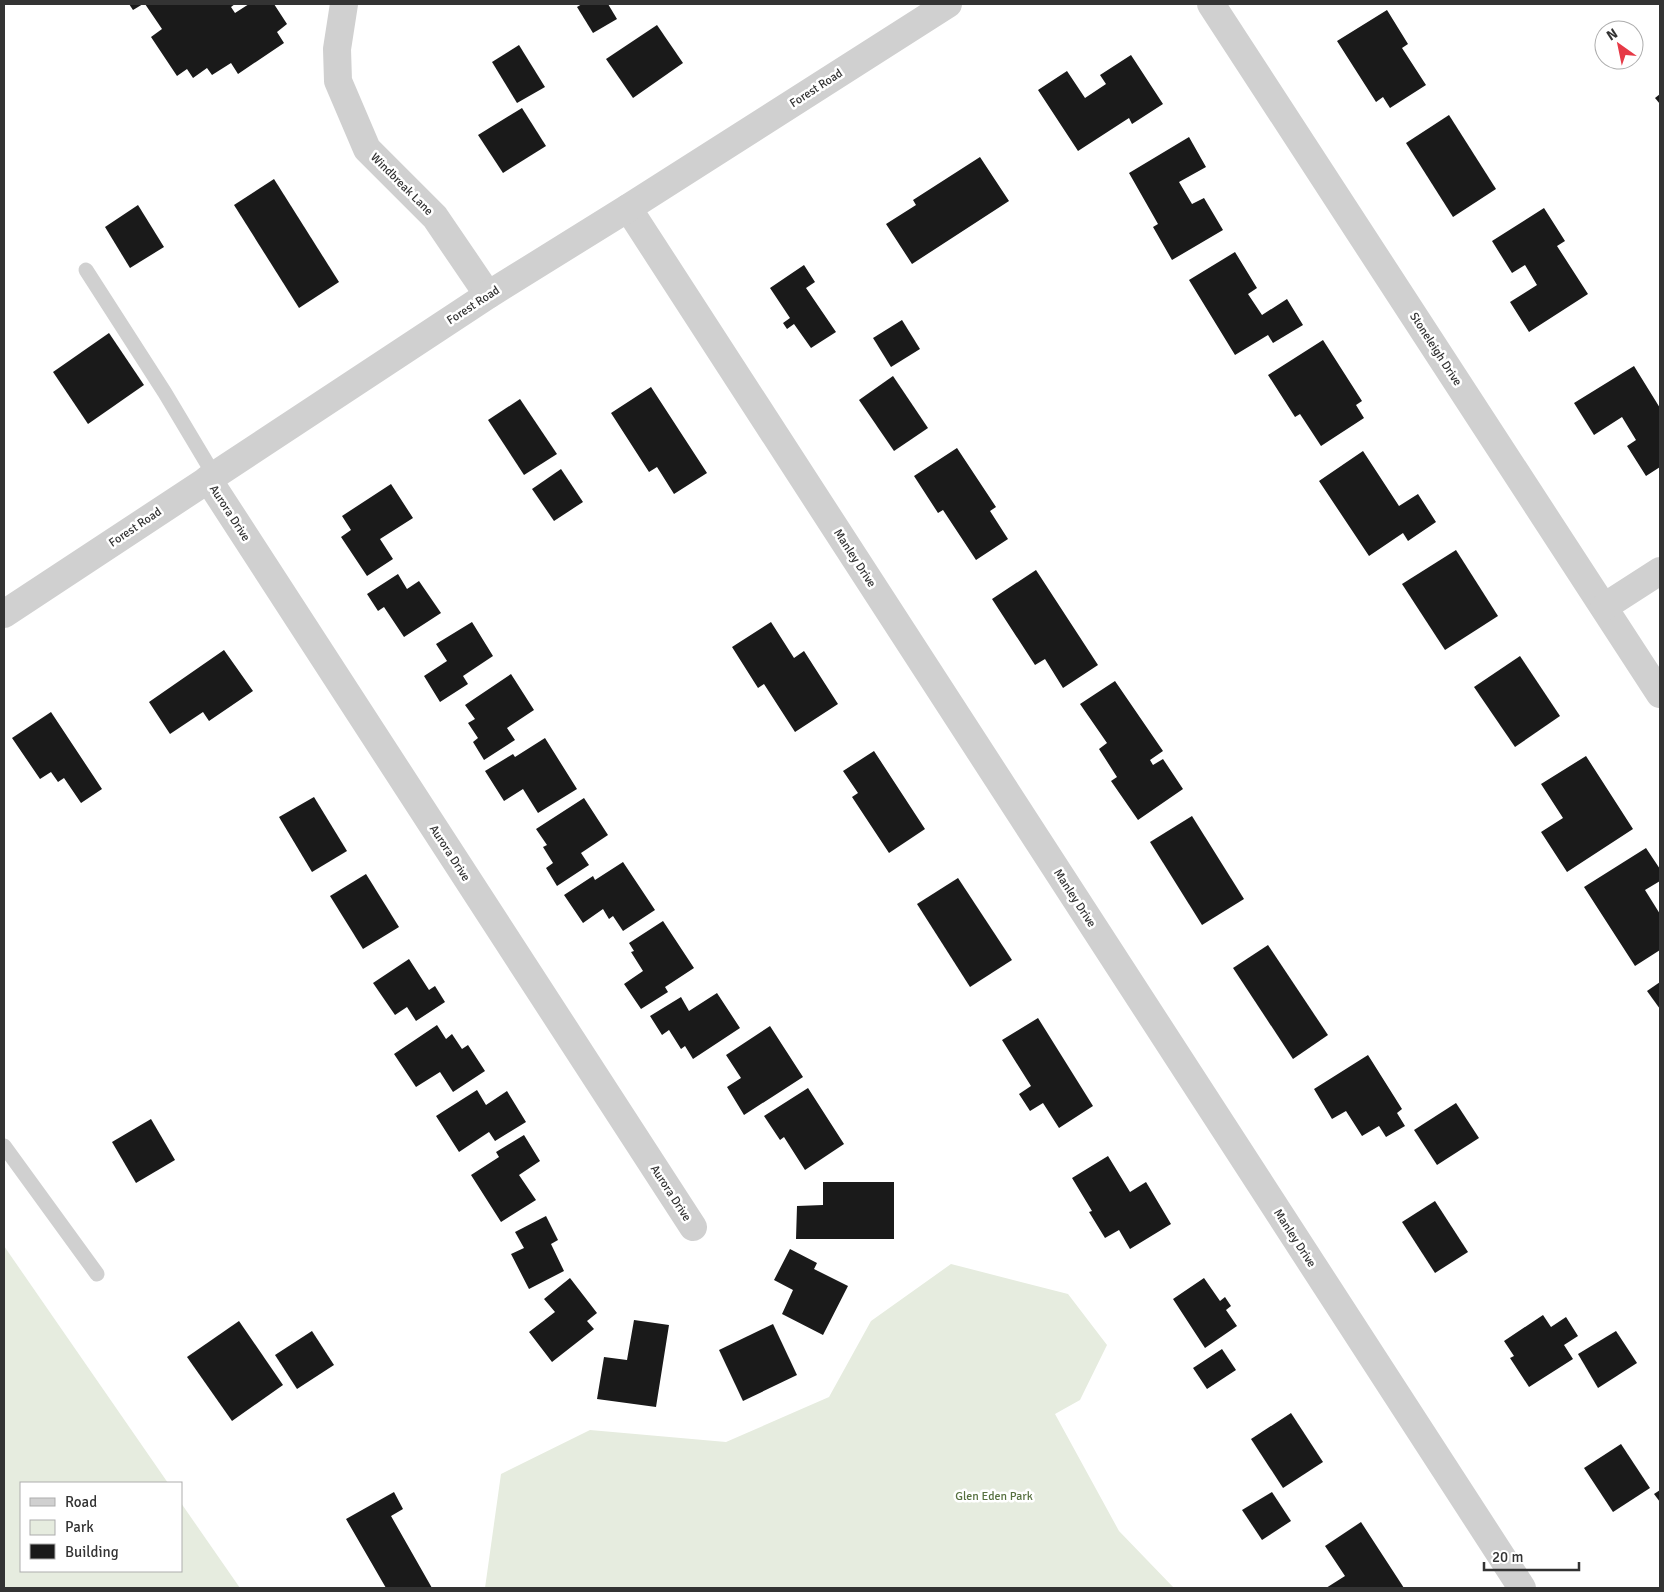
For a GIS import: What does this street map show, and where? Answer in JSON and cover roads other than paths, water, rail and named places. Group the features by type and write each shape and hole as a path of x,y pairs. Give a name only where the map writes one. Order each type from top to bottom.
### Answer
{"street":[{"name":"Windbreak Lane","path":"344,4 337,49 338,81 367,149 435,217 488,295"},
{"name":"Forest Road","path":"4,614 488,295 948,4"},
{"name":"Stoneleigh Drive","path":"1211,4 1660,694"},
{"name":"Manley Drive","path":"628,208 1522,1588"},
{"name":"Aurora Drive","path":"211,477 693,1226"},
{"path":"1604,607 1660,571"}],"lane":[{"path":"86,270 165,393 211,477"},
{"path":"4,1146 97,1274"}],"park label":[{"name":"Glen Eden Park","path":"994,1496"}]}
